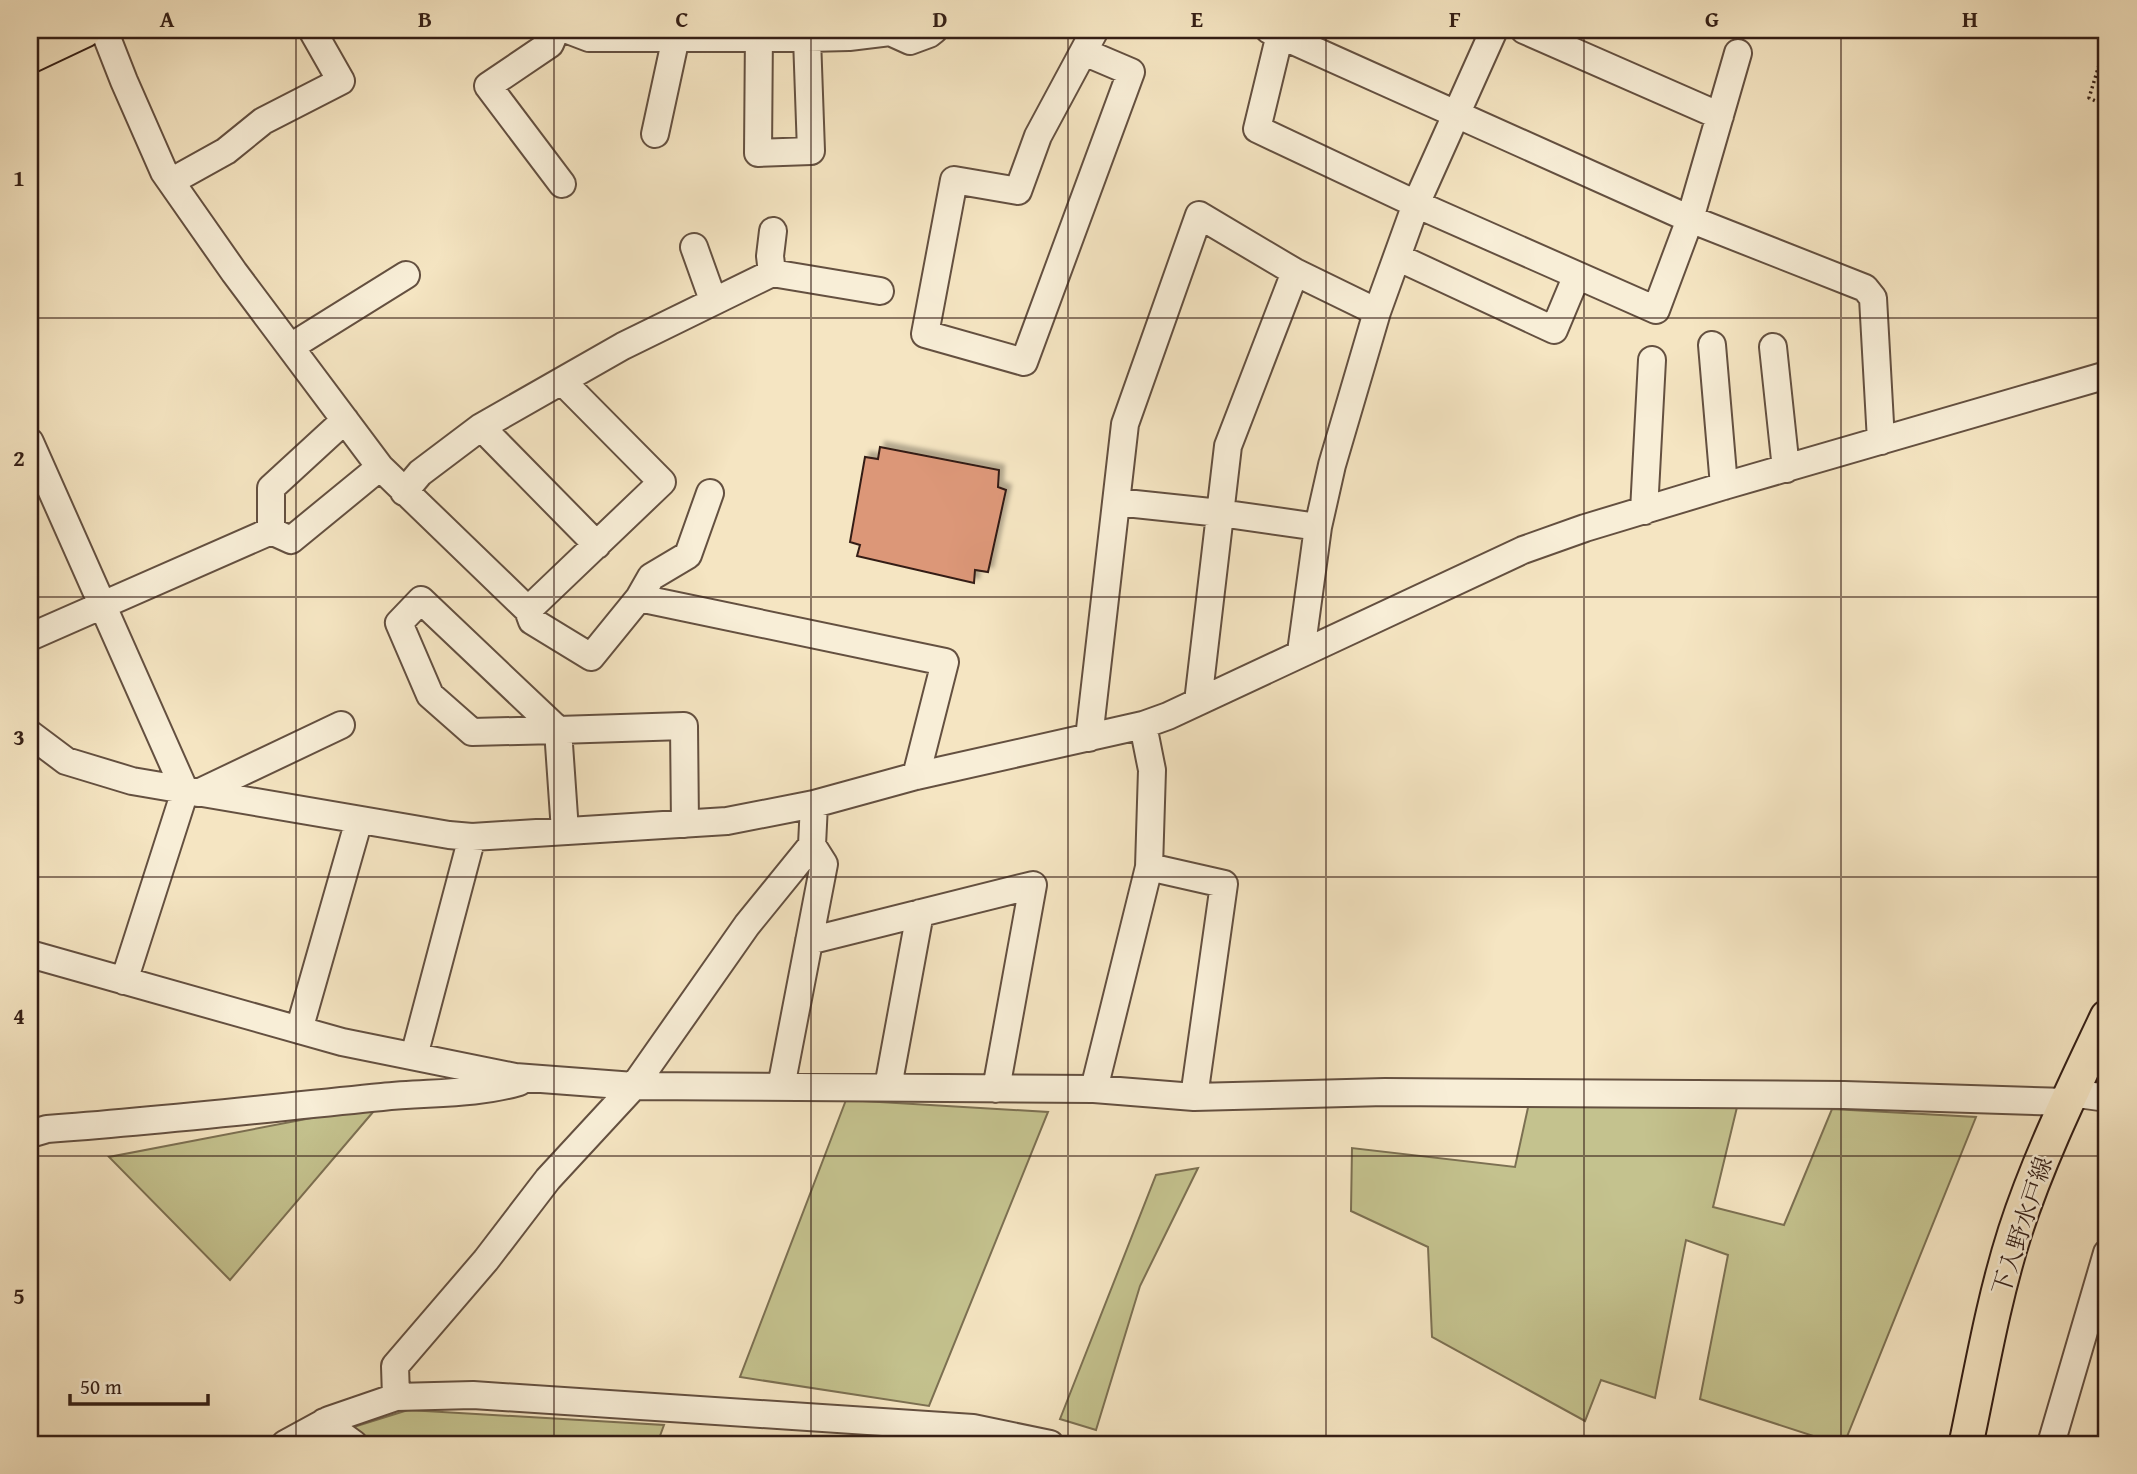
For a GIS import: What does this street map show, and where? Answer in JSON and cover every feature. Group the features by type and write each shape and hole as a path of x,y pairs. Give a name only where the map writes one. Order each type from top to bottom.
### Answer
{"main road":[{"path":"30,56 85,30"},
{"name":"下入野水戸線","path":"1966,1444 2003,1273 2031,1187 2107,1017"}],"street":[{"path":"104,30 164,172 234,272 380,467 528,610 532,621 591,657 639,598 651,577 688,555 710,493"},
{"path":"172,181 226,151 263,121 341,81 312,30"},
{"path":"556,30 550,44 488,86 562,184"},
{"path":"568,30 589,38 759,34 807,38 849,37 889,31 910,41 934,30"},
{"path":"1301,652 1318,527 1332,465 1377,312 1416,204 1494,30"},
{"path":"1524,30 1720,116"},
{"path":"1738,53 1690,219 1656,310 1416,204 1257,129 1276,31 1690,219 1865,288 1873,298 1881,441"},
{"path":"759,34 758,153 811,151 807,38"},
{"path":"655,134 676,37"},
{"path":"1090,41 1131,72 1024,362 925,334 954,180 1018,191 1038,136 1090,41"},
{"path":"1089,738 1125,424 1199,215 1295,272 1377,312"},
{"path":"772,273 773,231"},
{"path":"694,247 713,300"},
{"path":"1397,257 1554,330 1577,275"},
{"path":"1198,702 1228,446 1295,272"},
{"path":"404,492 420,473 481,428 623,346 772,273 880,290"},
{"path":"292,346 405,275"},
{"path":"1712,345 1724,486"},
{"path":"1773,347 1786,469"},
{"path":"1644,511 1652,360"},
{"path":"30,734 66,761 132,781 407,829 472,837 727,821 814,804 916,776 1089,738 1168,716 1523,550 1724,486 2107,374"},
{"path":"528,610 662,482 562,381"},
{"path":"271,531 271,488 345,420"},
{"path":"481,428 597,545"},
{"path":"30,442 102,605 192,792 124,981"},
{"path":"271,531 291,541 380,467"},
{"path":"1116,502 1318,527"},
{"path":"30,636 271,531"},
{"path":"639,598 945,662 916,776"},
{"path":"565,831 558,730 421,600 399,623 430,695 472,732 558,730 684,726 685,824"},
{"path":"1094,1089 1149,867 1152,770 1143,724"},
{"path":"192,792 341,725"},
{"path":"396,1397 395,1366 486,1260 548,1179 634,1086 747,925 811,845 814,804"},
{"path":"299,1030 359,820"},
{"path":"414,1056 472,837"},
{"path":"781,1087 824,864 811,845"},
{"path":"1149,867 1224,884 1194,1097"},
{"path":"809,942 1033,885 996,1089"},
{"path":"888,1087 920,914"},
{"path":"30,954 342,1042 531,1078 634,1086 1094,1089 1194,1097 1385,1092 2107,1098"},
{"path":"30,1134 47,1129 496,1089 531,1078"},
{"path":"2051,1444 2107,1253"},
{"path":"285,1444 324,1422 396,1397 473,1395 959,1427 1050,1444"},
{"path":"324,1422 354,1444"}],"path":[{"path":"2107,39 2089,98 2107,106"}],"shaded area":[{"path":"846,1100 1048,1112 929,1406 740,1377"},
{"path":"1529,1103 1738,1103 1713,1207 1784,1225 1832,1109 1976,1117 1844,1444 1700,1399 1728,1255 1686,1240 1655,1398 1601,1380 1585,1421 1432,1337 1428,1247 1351,1211 1352,1148 1515,1167"},
{"path":"379,1105 230,1280 109,1157"},
{"path":"1198,1168 1140,1286 1096,1430 1060,1419 1156,1175"},
{"path":"408,1410 664,1425 657,1444 598,1444 559,1436 553,1444 316,1444 328,1435"}],"building":[{"path":"880,447 999,470 998,487 1006,490 988,572 975,570 974,583 857,556 860,545 850,542 865,457 878,459"}]}
